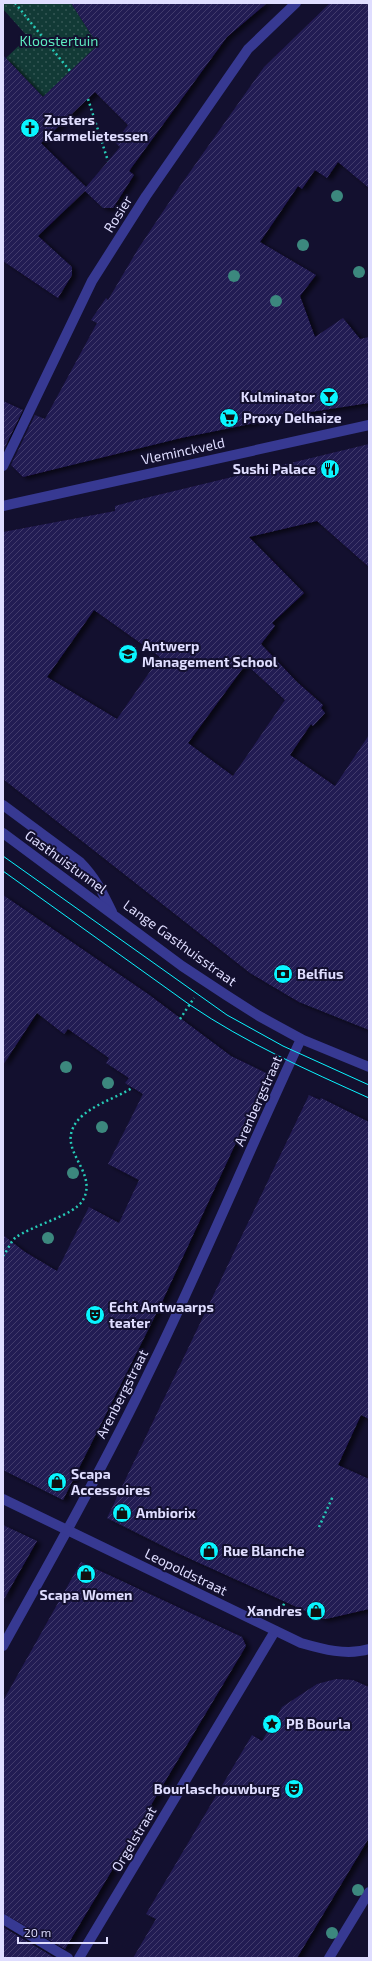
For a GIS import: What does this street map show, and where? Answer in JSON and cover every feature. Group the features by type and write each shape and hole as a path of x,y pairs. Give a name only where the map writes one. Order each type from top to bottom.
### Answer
{"street":[{"name":"Rosier","path":"3,466 92,281 138,209 248,49 296,3"},
{"name":"Vleminckveld","path":"3,506 369,425"},
{"name":"Lange Gasthuisstraat","path":"3,805 80,862 90,872 99,885 113,914 182,966 259,1016 302,1038 369,1067"},
{"name":"Gasthuistunnel","path":"3,833 113,914"},
{"name":"Arenbergstraat","path":"3,1646 69,1530 156,1358 209,1245 302,1038"},
{"name":"Leopoldstraat","path":"3,1499 301,1643 328,1650 367,1651"},
{"name":"Orgelstraat","path":"79,1958 275,1631"},
{"path":"329,1958 369,1892"},
{"path":"3,1919 68,1958"}],"path":[{"path":"15,3 70,72"},
{"path":"88,99 108,161"},
{"path":"3,1256 14,1239 37,1225 76,1209 83,1200 86,1188 84,1174 71,1149 70,1137 74,1126 83,1116 96,1107 132,1088"},
{"path":"319,1527 333,1496"}],"green space":[{"name":"Kloostertuin","path":"3,3 71,3 98,45 43,97 6,58 28,37 3,9"}],"building":[{"path":"71,3 267,3 227,37 129,171 134,175 113,208 103,208 85,191 38,236 72,267 72,275 58,298 3,261 3,55 43,97 98,45","holes":["95,92 128,125 115,142 120,147 86,187 41,143"]},
{"path":"330,3 369,3 369,188 338,162 327,178 315,170 302,189 298,186 260,242 316,275 300,296 315,337 343,318 360,339 369,337 369,403 304,413 181,438 23,477 11,465 35,415 45,419 97,323 91,320 106,298 108,300 138,249 180,186 264,67"},
{"path":"3,401 23,410 3,451"},
{"path":"369,444 369,567 317,521 249,537 304,593 272,623 275,626 261,644 297,682 323,705 321,708 325,713 313,726 311,724 290,755 335,786 369,735 369,1030 299,1002 250,973 3,779 3,532 115,511 115,506","holes":["94,610 160,657 117,719 47,677","246,664 285,700 233,776 188,743"]},
{"path":"3,895 148,994 231,1056 268,1074 162,1302 63,1500 3,1470 3,1235 25,1252 57,1271 89,1207 119,1223 139,1180 108,1164 143,1094 125,1083 129,1078 106,1063 109,1058 68,1029 64,1034 37,1013 3,1065"},
{"path":"309,1095 320,1100 321,1098 369,1122 369,1419 361,1415 338,1465 369,1479 369,1609 326,1619 323,1619 175,1552 107,1518"},
{"path":"3,1525 37,1541 3,1601"},
{"path":"81,1562 242,1637 246,1646 65,1949 3,1913 3,1701"},
{"name":"Bourlaschouwburg","path":"336,1679 353,1680 369,1687 369,1838 297,1958 133,1958 156,1919 146,1914 252,1735 262,1741 282,1707 317,1684"},
{"path":"3,1927 55,1958 3,1958"}],"tram line":[{"path":"3,856 227,1015 283,1046 369,1085"},
{"path":"3,871 211,1019 255,1044 369,1098"}],"place":[{"name":"Zusters Karmelietessen","path":"30,128"},
{"name":"Kulminator","path":"329,397"},
{"name":"Proxy Delhaize","path":"229,418"},
{"name":"Sushi Palace","path":"330,469"},
{"name":"Antwerp Management School","path":"128,654"},
{"name":"Belfius","path":"283,974"},
{"name":"Echt Antwaarps teater","path":"95,1315"},
{"name":"Scapa Accessoires","path":"57,1482"},
{"name":"Ambiorix","path":"122,1513"},
{"name":"Rue Blanche","path":"209,1551"},
{"name":"Scapa Women","path":"86,1574"},
{"name":"Xandres","path":"316,1611"},
{"name":"PB Bourla","path":"272,1724"},
{"name":"Bourlaschouwburg","path":"294,1789"}]}
